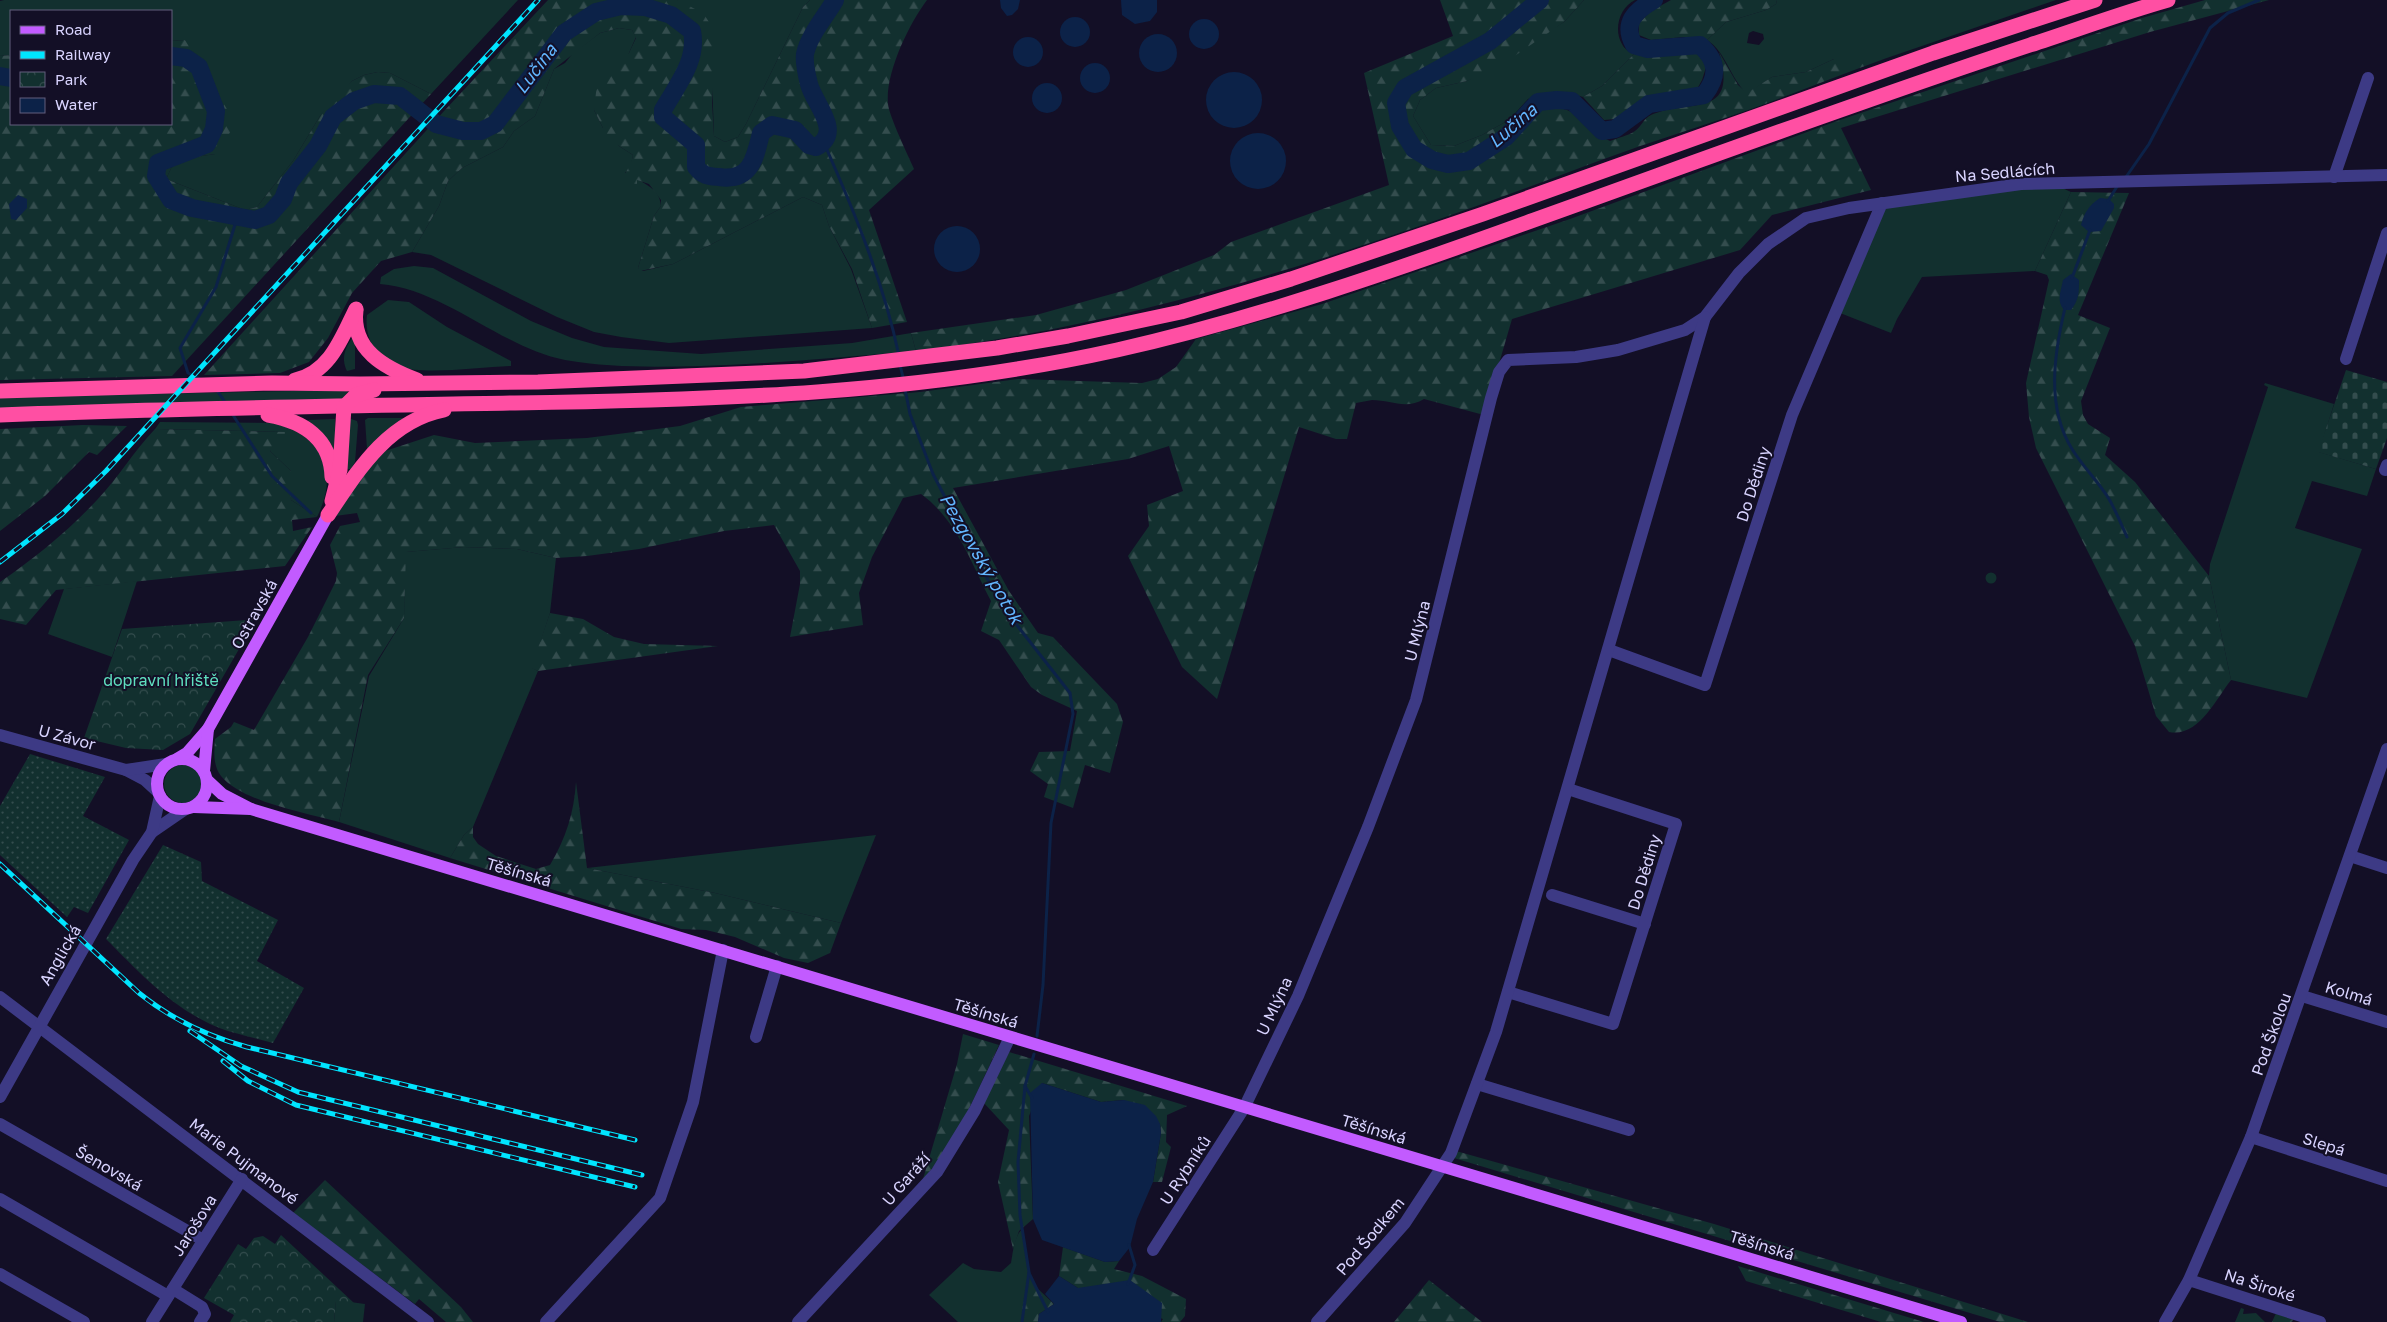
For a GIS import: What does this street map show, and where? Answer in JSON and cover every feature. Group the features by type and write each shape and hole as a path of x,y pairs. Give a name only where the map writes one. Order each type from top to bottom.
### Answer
{"highway":[{"path":"0,391 272,383 538,382 804,371 997,348 1068,336 1180,312 1328,267 1933,53 2095,0"},
{"path":"0,415 624,402 804,394 903,384 1004,370 1140,344 1297,302 1494,235 1943,74 2168,0"},
{"path":"272,383 300,379 324,364 334,352 356,309 358,336 375,359 397,373 423,383"},
{"path":"330,509 340,470 344,407 350,398 361,392 423,383"},
{"path":"330,509 370,457 402,426 440,411 474,404"},
{"path":"234,409 291,419 313,432 324,445 330,460 330,509"}],"main road":[{"name":"Ostravská","path":"171,762 187,753 208,729 330,509"},
{"name":"Ostravská","path":"206,776 208,729"},
{"path":"192,761 206,776 206,795 189,808 171,807 158,793 158,776 171,762 192,761"},
{"name":"Těšínská","path":"206,776 222,794 251,809 1961,1322"},
{"name":"Těšínská","path":"189,808 251,809"}],"street":[{"path":"2334,177 2368,78"},
{"name":"Na Sedlácích","path":"1716,303 1739,273 1768,244 1806,218 1882,203 2021,184 2387,175"},
{"name":"Do Dědiny","path":"1609,650 1705,685 1792,415 1882,203"},
{"path":"2346,359 2387,233"},
{"name":"U Mlýna","path":"1244,1108 1309,969 1368,827 1416,700 1498,372 1508,360 1576,356 1618,350 1685,330 1705,317 1716,303"},
{"path":"1443,1167 1451,1154 1496,1032 1705,317"},
{"name":"U Závor","path":"0,735 126,770 145,780 158,793"},
{"name":"Pod Školou","path":"2164,1322 2189,1280 2251,1137 2387,749"},
{"name":"U Závor","path":"126,770 171,762"},
{"name":"Do Dědiny","path":"1508,992 1613,1024 1676,824 1568,789"},
{"name":"Anglická","path":"152,832 158,793"},
{"name":"Anglická","path":"0,1097 133,860 152,832 189,808"},
{"path":"2350,856 2387,868"},
{"name":"Do Dědiny","path":"1552,895 1645,924"},
{"path":"546,1322 660,1198 693,1102 722,950"},
{"path":"756,1038 777,966"},
{"name":"Kolmá","path":"2302,996 2387,1022"},
{"name":"Marie Pujmanové","path":"0,997 428,1322"},
{"name":"U Garáží","path":"798,1322 937,1172 975,1110 1010,1037"},
{"path":"1477,1084 1629,1130"},
{"name":"U Rybníků","path":"1153,1250 1244,1108"},
{"name":"Šenovská","path":"0,1124 203,1240"},
{"name":"Slepá","path":"2251,1137 2387,1181"},
{"name":"Pod Šodkem","path":"1317,1322 1405,1223 1443,1167"},
{"name":"Jarošova","path":"152,1322 242,1179"},
{"path":"0,1199 171,1292 202,1306 205,1314 200,1322"},
{"path":"0,1274 84,1322"},
{"name":"Na Široké","path":"2189,1280 2320,1322"}],"green space":[{"path":"518,0 431,94 390,73 378,72 364,75 352,81 320,116 293,161 257,207 245,210 166,179 175,160 215,154 185,40 172,41 172,10 10,10 10,55 0,56 0,1"},
{"path":"548,0 677,0 703,13 711,25 716,45 712,102 714,136 725,142 738,137 746,124 803,7 810,0 927,0 913,22 900,49 890,78 888,92 889,110 914,169 869,210 907,322 872,328 852,269 829,226 822,205 803,197 673,264 640,271 638,268 654,216 661,206 661,200 649,184 637,180 637,186 631,190 626,189 621,182 633,155 602,135 603,128 594,110 597,84 611,68 629,53 636,38 632,30 619,28 600,33 554,69 535,116 514,131 503,147 462,168 448,181 439,206 412,252 381,261 352,293 328,338 309,362 280,373 204,375 445,110"},
{"path":"677,0 810,0 803,7 738,137 725,142 714,136 712,80"},
{"path":"1440,0 1584,0 1564,22 1500,66 1467,81 1436,88 1420,100 1413,116 1431,145 1454,146 1482,135 1509,120 1520,131 1545,107 1568,110 1600,136 1610,141 1626,136 1635,131 1651,115 1666,110 1707,103 1716,97 1722,88 1723,74 1719,52 1738,85 1747,93 1772,77 1806,72 1834,59 1884,59 1751,109 1620,153 1415,228 1252,280 1086,322 916,351 911,333 1036,315 1126,290 1214,255 1231,242 1389,185 1364,73 1453,36"},
{"path":"1584,0 1635,0 1625,8 1618,25 1619,38 1623,46 1634,54 1602,86 1583,97 1566,92 1547,93 1528,99 1509,120 1482,135 1454,146 1431,145 1413,116 1420,100 1436,88 1467,81 1564,22"},
{"path":"1671,0 1777,0 1776,4 1766,10 1726,22 1707,40 1684,37 1651,40 1639,35 1639,23 1651,11"},
{"path":"1777,0 2056,0 1884,59 1834,59 1806,72 1772,77 1747,94 1741,88 1719,51 1707,40 1726,22 1766,10 1776,4","holes":["1753,31 1763,34 1764,39 1759,45 1747,43 1749,33"]},
{"path":"2205,0 2269,0 2150,32 1841,128 1871,190 1772,215 1740,250 1512,319 1484,415 1424,399 1411,404 1372,400 1356,403 1347,439 1336,439 1299,427 1217,699 1182,667 1128,556 1149,526 1147,505 1183,491 1169,446 1128,459 953,488 1009,591 1038,633 1053,637 1117,704 1123,722 1110,773 1085,765 1073,808 1044,797 1048,784 1030,771 1039,752 1070,751 1077,711 1042,695 1031,687 999,640 981,631 991,601 954,529 934,505 921,494 903,498 872,557 859,593 863,625 790,637 800,584 800,571 774,525 724,531 639,549 587,556 556,558 517,549 464,547 406,552 404,618 368,675 339,822 259,800 231,785 218,772 214,753 215,739 231,727 234,722 254,730 308,637 336,581 337,573 330,545 340,526 360,522 357,513 335,516 379,453 434,435 475,443 587,438 680,426 741,407 920,392 1018,379 1142,383 1158,379 1176,367 1196,339 1322,304 1570,219 1837,121 2142,18"},
{"path":"619,28 632,30 636,37 629,53 594,110 603,128 619,146 633,155 631,166 625,173 648,185 660,199 661,206 654,216 638,268 643,271 673,264 803,197 822,205 829,226 851,269 872,328 669,343 621,337 594,332 557,317 431,255 412,252 439,206 448,181 462,168 503,147 514,131 535,116 554,69 565,63 573,53 600,33"},
{"path":"185,40 236,124 215,154 175,160 166,179 245,210 257,207 293,161 320,116 336,95 352,81 364,75 378,72 390,73 431,94 172,376 0,380 0,56 10,55 10,125 172,125 172,41"},
{"path":"1696,52 1707,64 1697,89 1646,96 1615,119 1604,120 1583,97 1602,86 1634,54 1655,56"},
{"path":"2060,187 2071,192 2035,271 1922,277 1897,319 1891,333 1840,313 1886,207 2015,190"},
{"path":"2071,192 2129,193 2078,315 2110,328 2081,401 2083,415 2088,424 2110,438 2105,455 2135,482 2209,576 2231,680 2197,723 2189,729 2179,732 2169,732 2156,716 2135,646 2036,448 2029,417 2026,383 2049,280 2047,275 2035,271"},
{"path":"414,266 433,268 531,321 572,338 604,347 701,354 852,343 911,333 916,351 782,362 701,366 650,367 582,363 565,360 519,344 427,296 404,288 380,284 381,277 394,269"},
{"path":"388,300 409,302 447,327 511,361 511,366 424,370 398,367 390,364 373,347 367,331 367,315"},
{"path":"355,334 355,369 347,371 344,356"},
{"path":"2346,370 2387,382 2387,438 2376,469 2318,452"},
{"path":"2265,383 2334,404 2319,452 2376,469 2367,496 2312,481 2295,528 2362,549 2307,698 2231,680 2209,576 2210,564 2268,387 2264,385"},
{"path":"345,390 348,392 341,400 0,409 0,397"},
{"path":"348,418 357,421 358,425 355,462 351,469 347,469"},
{"path":"368,418 408,418 367,449 365,420"},
{"path":"335,419 337,464 308,420"},
{"path":"160,422 275,423 305,437 322,458 326,471 327,485 324,501 317,517 291,500 291,471 270,451 284,432 155,429"},
{"path":"83,425 127,426 97,455 89,452 45,496 0,531 0,429"},
{"path":"155,429 285,432 284,443 270,451 291,471 291,500 317,517 292,520 293,531 312,527 285,566 56,590 26,625 0,619 0,582 51,544 75,523 105,492"},
{"path":"464,547 517,549 556,558 550,613 532,668 538,671 473,827 464,835 450,858 339,822 369,676 404,618 405,552"},
{"path":"1991,572 1997,578 1991,584 1985,578"},
{"path":"137,581 112,657 48,634 64,589"},
{"path":"550,613 583,619 614,637 644,644 718,646 538,671 531,668"},
{"name":"dopravní hřiště","path":"249,617 254,623 190,734 163,750 126,748 84,738 122,629 247,620"},
{"path":"30,754 105,777 83,816 129,840 88,913 74,907 67,917 0,855 0,806"},
{"path":"183,765 196,771 202,784 196,797 183,803 170,797 164,784 170,771"},
{"path":"576,782 587,868 715,893 841,923 830,953 808,963 784,958 735,937 706,930 681,929 450,858 464,835 473,827 473,837 478,844 496,856 536,869 550,865 561,845 568,825"},
{"path":"876,835 841,923 715,893 587,868"},
{"path":"163,845 201,862 202,881 278,920 257,961 304,988 273,1043 225,1030 195,1016 154,986 106,939"},
{"path":"963,1034 999,1045 956,1133 935,1165 923,1179 957,1064"},
{"path":"1009,1052 1187,1106 1167,1115 1166,1142 1171,1147 1162,1182 1153,1182 1161,1133 1160,1124 1124,1100 1101,1102 1042,1083 1029,1116 1033,1219 1019,1231 1013,1249 998,1182 1009,1130 983,1102"},
{"path":"1456,1151 1714,1224 2028,1322 2000,1322 1454,1158"},
{"path":"325,1180 461,1307 473,1322 446,1322 419,1299 415,1304 293,1213"},
{"path":"1022,1229 1029,1272 1021,1322 958,1322 929,1295 963,1263 974,1269 1001,1272 1011,1263 1016,1240"},
{"path":"281,1235 354,1303 336,1301 334,1322 230,1322 234,1315 204,1298 238,1244 246,1249 254,1238 263,1236 275,1244"},
{"path":"1063,1247 1105,1262 1119,1261 1114,1269 1142,1276 1186,1299 1185,1316 1180,1322 1161,1322 1163,1319 1078,1288 1059,1276"},
{"path":"1738,1266 1924,1322 1881,1322 1746,1281"},
{"path":"1029,1272 1037,1288 1054,1304 1039,1314 1038,1322 1020,1322"},
{"path":"1429,1280 1482,1322 1394,1322"},
{"path":"336,1300 365,1304 363,1322 334,1322"},
{"path":"2241,1308 2244,1309 2243,1314 2256,1313 2265,1322 2235,1322"},
{"path":"2277,1311 2294,1317 2292,1322 2272,1322"}],"water":[{"path":"1000,0 1020,0 1018,9 1012,15 1007,16 1001,8"},
{"path":"1121,0 1157,0 1157,12 1150,21 1135,24 1122,15"},
{"path":"1075,17 1081,18 1089,26 1089,38 1081,46 1075,47 1069,46 1061,38 1060,32 1061,26 1069,18"},
{"path":"1204,19 1215,23 1219,34 1215,45 1204,49 1193,45 1189,34 1193,23"},
{"path":"1158,34 1165,35 1171,40 1176,46 1176,60 1171,66 1165,71 1158,72 1151,71 1145,66 1140,60 1139,53 1140,46 1145,40 1151,35"},
{"path":"1028,37 1039,41 1043,52 1039,63 1028,67 1017,63 1013,52 1017,41"},
{"path":"1095,63 1106,67 1110,78 1106,89 1095,93 1084,89 1080,78 1084,67"},
{"path":"1228,72 1240,72 1250,76 1258,84 1262,100 1258,116 1250,124 1240,128 1228,128 1218,124 1210,116 1206,106 1206,94 1210,84 1218,76"},
{"path":"1047,83 1058,87 1062,98 1058,109 1047,113 1036,109 1032,98 1036,87"},
{"path":"1258,133 1269,135 1278,141 1284,150 1286,161 1284,172 1278,181 1269,187 1258,189 1247,187 1238,181 1232,172 1230,161 1232,150 1238,141 1247,135"},
{"path":"18,195 27,199 27,208 16,220 11,219 9,204"},
{"path":"2100,198 2109,199 2114,204 2114,208 2101,231 2089,232 2081,225 2082,221 2090,206"},
{"path":"957,226 970,230 976,236 980,249 976,262 970,268 957,272 944,268 938,262 934,249 938,236 944,230"},
{"path":"2071,274 2079,280 2078,296 2071,310 2064,310 2060,303 2060,292 2063,280"},
{"path":"1042,1083 1101,1102 1124,1100 1145,1105 1156,1116 1160,1124 1161,1133 1153,1182 1137,1219 1130,1247 1119,1261 1105,1262 1042,1240 1033,1219 1030,1093"},
{"path":"1059,1276 1078,1288 1130,1280 1162,1303 1161,1322 1038,1322 1039,1314 1054,1304 1045,1294"}],"waterway":[{"name":"Lučina","path":"172,56 186,58 199,67 216,111 214,129 207,144 158,163 156,176 171,200 192,208 255,220 269,215 283,199 289,183 318,146 333,117 354,101 374,94 400,96 436,124 463,131 481,131 495,124 564,33 596,12 621,6 645,7 671,15 692,31 693,42 689,63 663,110 663,117 696,145 696,167 703,174 730,178 745,172 754,159 761,133 772,125 795,130 809,145 816,147 824,141 827,134 827,126 825,117 809,84 805,54 814,33 835,0"},
{"name":"Lučina","path":"1540,0 1490,41 1405,88 1396,103 1400,126 1414,149 1432,160 1448,164 1469,161 1506,137 1538,102 1572,101 1602,131 1615,129 1649,104 1704,95 1712,81 1714,69 1710,57 1700,45 1648,49 1634,45 1629,30 1632,18 1654,0"},
{"path":"2126,177 2149,144 2210,28 2228,13 2259,0"},
{"name":"Lučina","path":"0,76 10,78"},
{"name":"Pezgovský potok","path":"824,143 877,274 899,356"},
{"path":"2108,201 2118,185"},
{"path":"200,379 188,373 180,348 216,287 237,218"},
{"path":"2072,278 2090,230"},
{"path":"2065,308 2056,362 2055,398 2058,416 2072,449 2109,499 2127,537"},
{"name":"Pezgovský potok","path":"900,365 904,381"},
{"path":"216,389 225,402"},
{"name":"Pezgovský potok","path":"905,389 910,414 933,474 988,580 1016,624 1070,693 1073,714 1051,823 1043,985 1037,1036"},
{"path":"231,412 272,476 311,513"},
{"name":"Pezgovský potok","path":"1022,1322 1029,1272 1020,1215 1018,1162 1025,1086 1034,1054"},
{"path":"1025,1086 1032,1098"},
{"path":"1128,1284 1135,1265 1129,1245"},
{"path":"1029,1273 1048,1312"}],"railway":[{"path":"0,562 62,514 106,471 538,0"},
{"path":"0,864 139,993 164,1011 190,1026 218,1038 247,1047 635,1140"},
{"path":"190,1031 241,1066 298,1092 642,1175"},
{"path":"223,1061 248,1081 296,1105 635,1187"}]}
